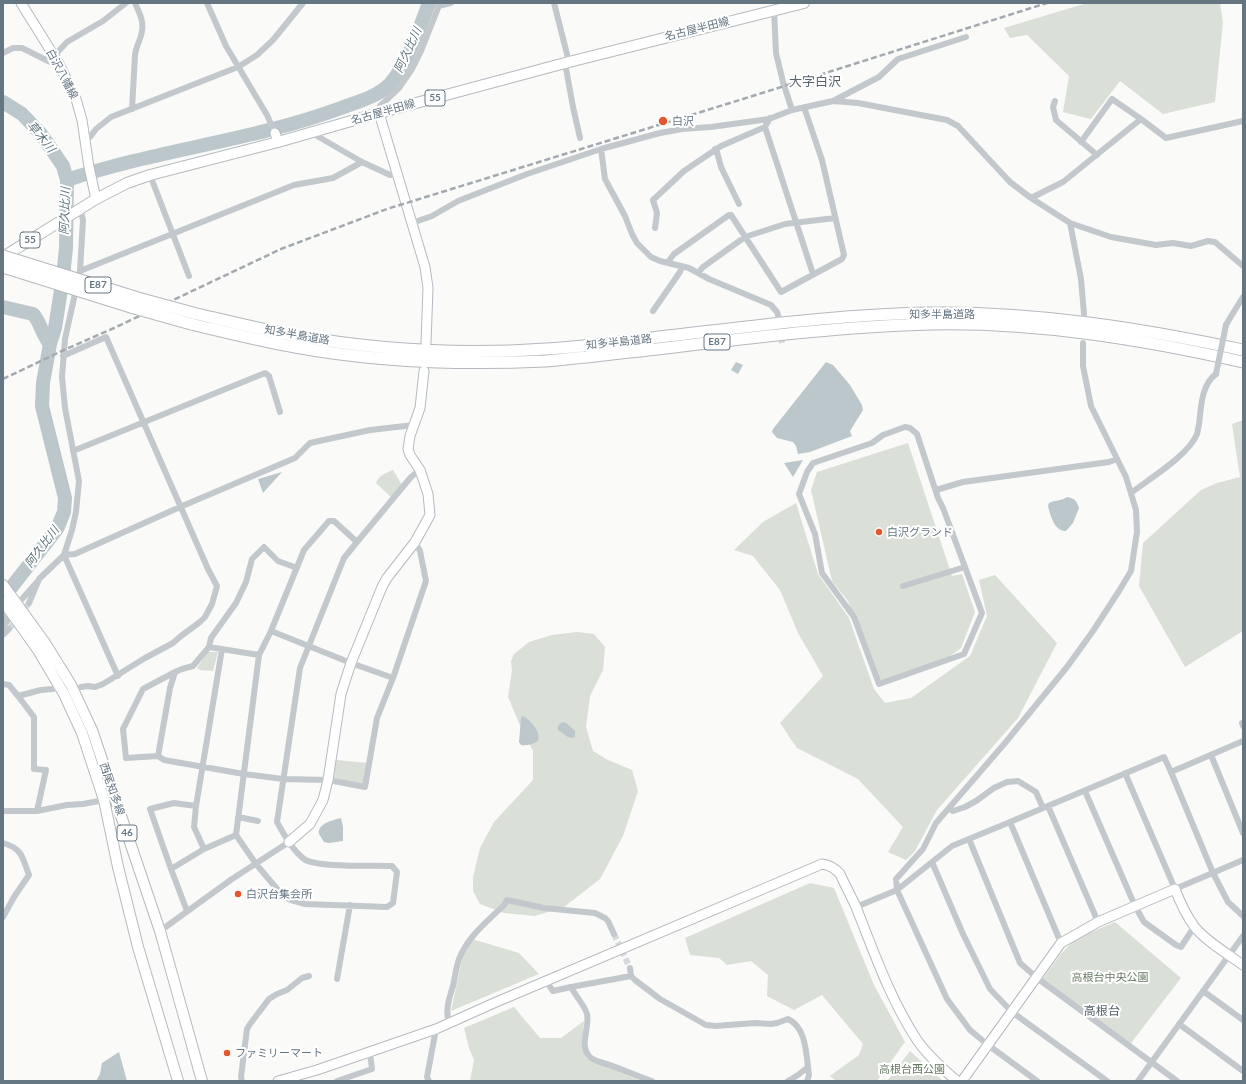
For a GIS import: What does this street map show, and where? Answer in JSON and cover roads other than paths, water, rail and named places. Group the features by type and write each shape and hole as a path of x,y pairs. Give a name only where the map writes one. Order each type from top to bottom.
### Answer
{"highway":[{"name":"知多半島道路","path":"3,257 138,298 192,319 295,347 399,360 452,362 547,361 862,327 933,324 1009,326 1091,334 1168,346 1243,362"},
{"name":"知多半島道路","path":"3,267 134,308 296,336 400,349 452,351 546,349 624,342 794,322 861,316 932,313 1008,315 1093,323 1170,335 1243,350"}],"main road":[{"name":"名古屋半田線","path":"3,257 77,210 127,183 275,134 312,133 379,113 778,7 804,3"},
{"name":"西尾知多線","path":"3,585 11,609 38,650 64,694 82,733 104,800 118,867 138,946 178,1081"},
{"name":"西尾知多線","path":"3,601 45,643 71,685 92,730 160,930 202,1081"}],"street":[{"name":"白沢八幡線","path":"21,3 56,60 76,99 82,120 91,179 96,199"},
{"path":"3,53 13,48 22,48 48,61 56,60 67,42 103,21 126,3"},
{"path":"132,109 136,46 142,30 142,19 135,3"},
{"path":"207,3 226,46 268,115 275,134"},
{"path":"85,140 111,117 238,67 257,55 269,44 303,3"},
{"path":"426,343 427,279 379,113 380,106 399,88 412,69 421,51 439,4 451,3"},
{"path":"554,3 567,63 573,107 580,138"},
{"path":"778,7 776,53 792,110"},
{"path":"412,223 432,216 458,201 527,174 601,148 682,129 711,127 770,118 792,110 833,101 879,77 898,59 966,37"},
{"path":"1081,142 1112,99 1166,138 1243,120"},
{"path":"833,101 858,103 947,120 958,126 1010,182 1031,198 1070,223 1111,237 1156,245 1173,243 1190,246 1208,241 1215,242 1243,266"},
{"path":"1055,101 1053,107 1056,120 1097,155"},
{"path":"668,262 674,254 729,215 731,215 746,237 781,292 842,259 844,255 822,160 804,108"},
{"path":"655,228 657,214 653,200 684,172 715,149 765,127 770,118"},
{"path":"1031,198 1063,182 1141,119"},
{"path":"765,127 795,223 813,274"},
{"path":"312,133 362,162 390,175 397,173"},
{"path":"601,148 605,179 625,216 637,243 651,257 660,261 682,266 698,273 708,280 771,305 777,312 779,318"},
{"path":"715,149 721,167 740,204"},
{"path":"80,271 294,185 333,178 362,162"},
{"path":"150,175 189,276"},
{"path":"3,635 11,609 64,555 72,530 77,505 79,481 62,377 63,356 80,271 83,220 77,210"},
{"path":"698,273 746,237 785,224 835,218"},
{"path":"1070,223 1080,279 1084,314"},
{"path":"653,311 680,272 682,266"},
{"path":"1131,493 1170,465 1188,448 1197,434 1203,392 1210,379 1216,374 1226,325 1243,297"},
{"path":"63,356 106,337 180,507 217,586 212,604 205,617 173,643 145,658 118,676 95,687 81,687"},
{"path":"1037,1081 970,1030 947,999 897,890 896,878 923,849 936,823 1005,743 1067,667 1093,631 1130,571 1136,543 1136,510 1126,478 1091,406 1083,366 1083,343"},
{"path":"160,930 232,879 289,842 310,824 323,800 328,780 341,694 351,663 382,586 415,542 430,515 428,494 420,470 410,455 408,449 410,436 420,408 424,370"},
{"path":"73,451 265,373 269,376 280,412"},
{"path":"64,555 75,554 295,458 310,443 370,430 414,425"},
{"path":"905,427 910,428 917,434 936,490 982,613 964,654 879,684 854,617 822,573 815,534 799,494 802,482 814,463 872,443 883,435 905,427"},
{"path":"936,490 963,482 1109,462 1117,458"},
{"path":"357,542 334,521 329,521 304,550 259,655 236,835 256,864 283,896 291,900 305,904 387,907 393,903 397,872 392,866 314,864 304,859 289,842 277,822 300,668 344,558 411,477 420,470"},
{"path":"297,568 278,561 264,547 252,559 246,582 236,603 212,638 209,647 193,666 175,672 143,689 123,729 126,758 158,756 164,760 244,774 328,780 365,787 377,718 393,678 426,581 420,551 415,542"},
{"path":"64,555 118,676"},
{"path":"903,586 965,567"},
{"path":"29,603 37,587 39,579"},
{"path":"270,631 393,678"},
{"path":"209,647 259,655"},
{"path":"204,849 194,827 202,766 222,649"},
{"path":"158,756 170,688 175,672"},
{"path":"3,684 9,685 34,717 34,769 46,770 37,811"},
{"path":"18,696 41,690 53,689"},
{"path":"1171,772 1243,741"},
{"path":"1211,755 1243,833"},
{"path":"856,907 897,890 952,846 1164,757 1213,873 1228,902 1243,916"},
{"path":"1125,774 1184,909 1194,927 1243,965"},
{"path":"949,808 953,811 957,810 976,801 994,788 1008,782 1018,781 1036,792 1046,807 1098,922"},
{"path":"1085,790 1135,906 1144,922 1181,947 1194,927"},
{"path":"3,811 37,811 104,800"},
{"path":"187,910 150,809 174,803 196,806"},
{"path":"238,817 258,821"},
{"path":"1010,822 1061,943"},
{"path":"171,869 204,849 236,835"},
{"path":"969,839 1020,963 1037,978 1177,1081"},
{"path":"3,843 17,848 29,874 3,917"},
{"path":"962,1081 1037,978 1050,956 1061,943 1098,922 1243,860"},
{"path":"932,862 963,934 990,989 1012,1012 1107,1081"},
{"path":"278,1081 317,1070 436,1029 449,1022 822,864 827,864 836,869 840,874 856,907 889,987 917,1040 944,1071 958,1081"},
{"path":"449,1022 447,1016 448,1003 462,951 470,938 504,905 507,900 544,908 595,914 605,918 608,921 614,934"},
{"path":"337,979 350,905"},
{"path":"1138,1081 1243,936"},
{"path":"630,968 631,976 660,999 706,1025 715,1026 755,1023 771,1024 788,1019 794,1022 806,1043 808,1067 807,1081"},
{"path":"242,1081 241,1077 247,1029 250,1024 269,999 291,987 302,978 309,976"},
{"path":"546,981 553,991 631,976"},
{"path":"571,987 586,1014 587,1025 585,1045 588,1056 591,1059 620,1068 652,1081"},
{"path":"1203,991 1243,1020"},
{"path":"1179,1024 1243,1071"},
{"path":"429,1081 427,1077 436,1029"},
{"path":"337,1081 372,1069 370,1052"},
{"path":"788,1081 808,1067"}],"waterway":[{"name":"阿久比川","path":"67,180 135,161 273,129 367,99 385,89 402,67 422,23 429,3"},
{"name":"阿久比川","path":"3,102 22,114 41,134 63,166 67,180 66,248 63,277 55,328 50,344 43,383 42,406 65,498 64,512 57,529 3,598"},
{"path":"3,307 33,314 50,344"}],"tunnel":[{"path":"779,321 782,343"},
{"path":"9,629 29,603"},
{"path":"614,934 630,968"}],"railway":[{"path":"3,379 281,249 387,209 1047,3"}],"place":[{"name":"白沢","path":"663,121"},
{"name":"白沢グランド","path":"879,532"},
{"name":"白沢台集会所","path":"238,894"},
{"name":"ファミリーマート","path":"227,1053"}],"district":[{"name":"大字白沢","path":"815,82"},
{"name":"高根台","path":"1102,1011"}],"water label":[{"name":"草木川","path":"41,137"}],"park label":[{"name":"高根台中央公園","path":"1110,977"},
{"name":"高根台西公園","path":"912,1069"}]}
